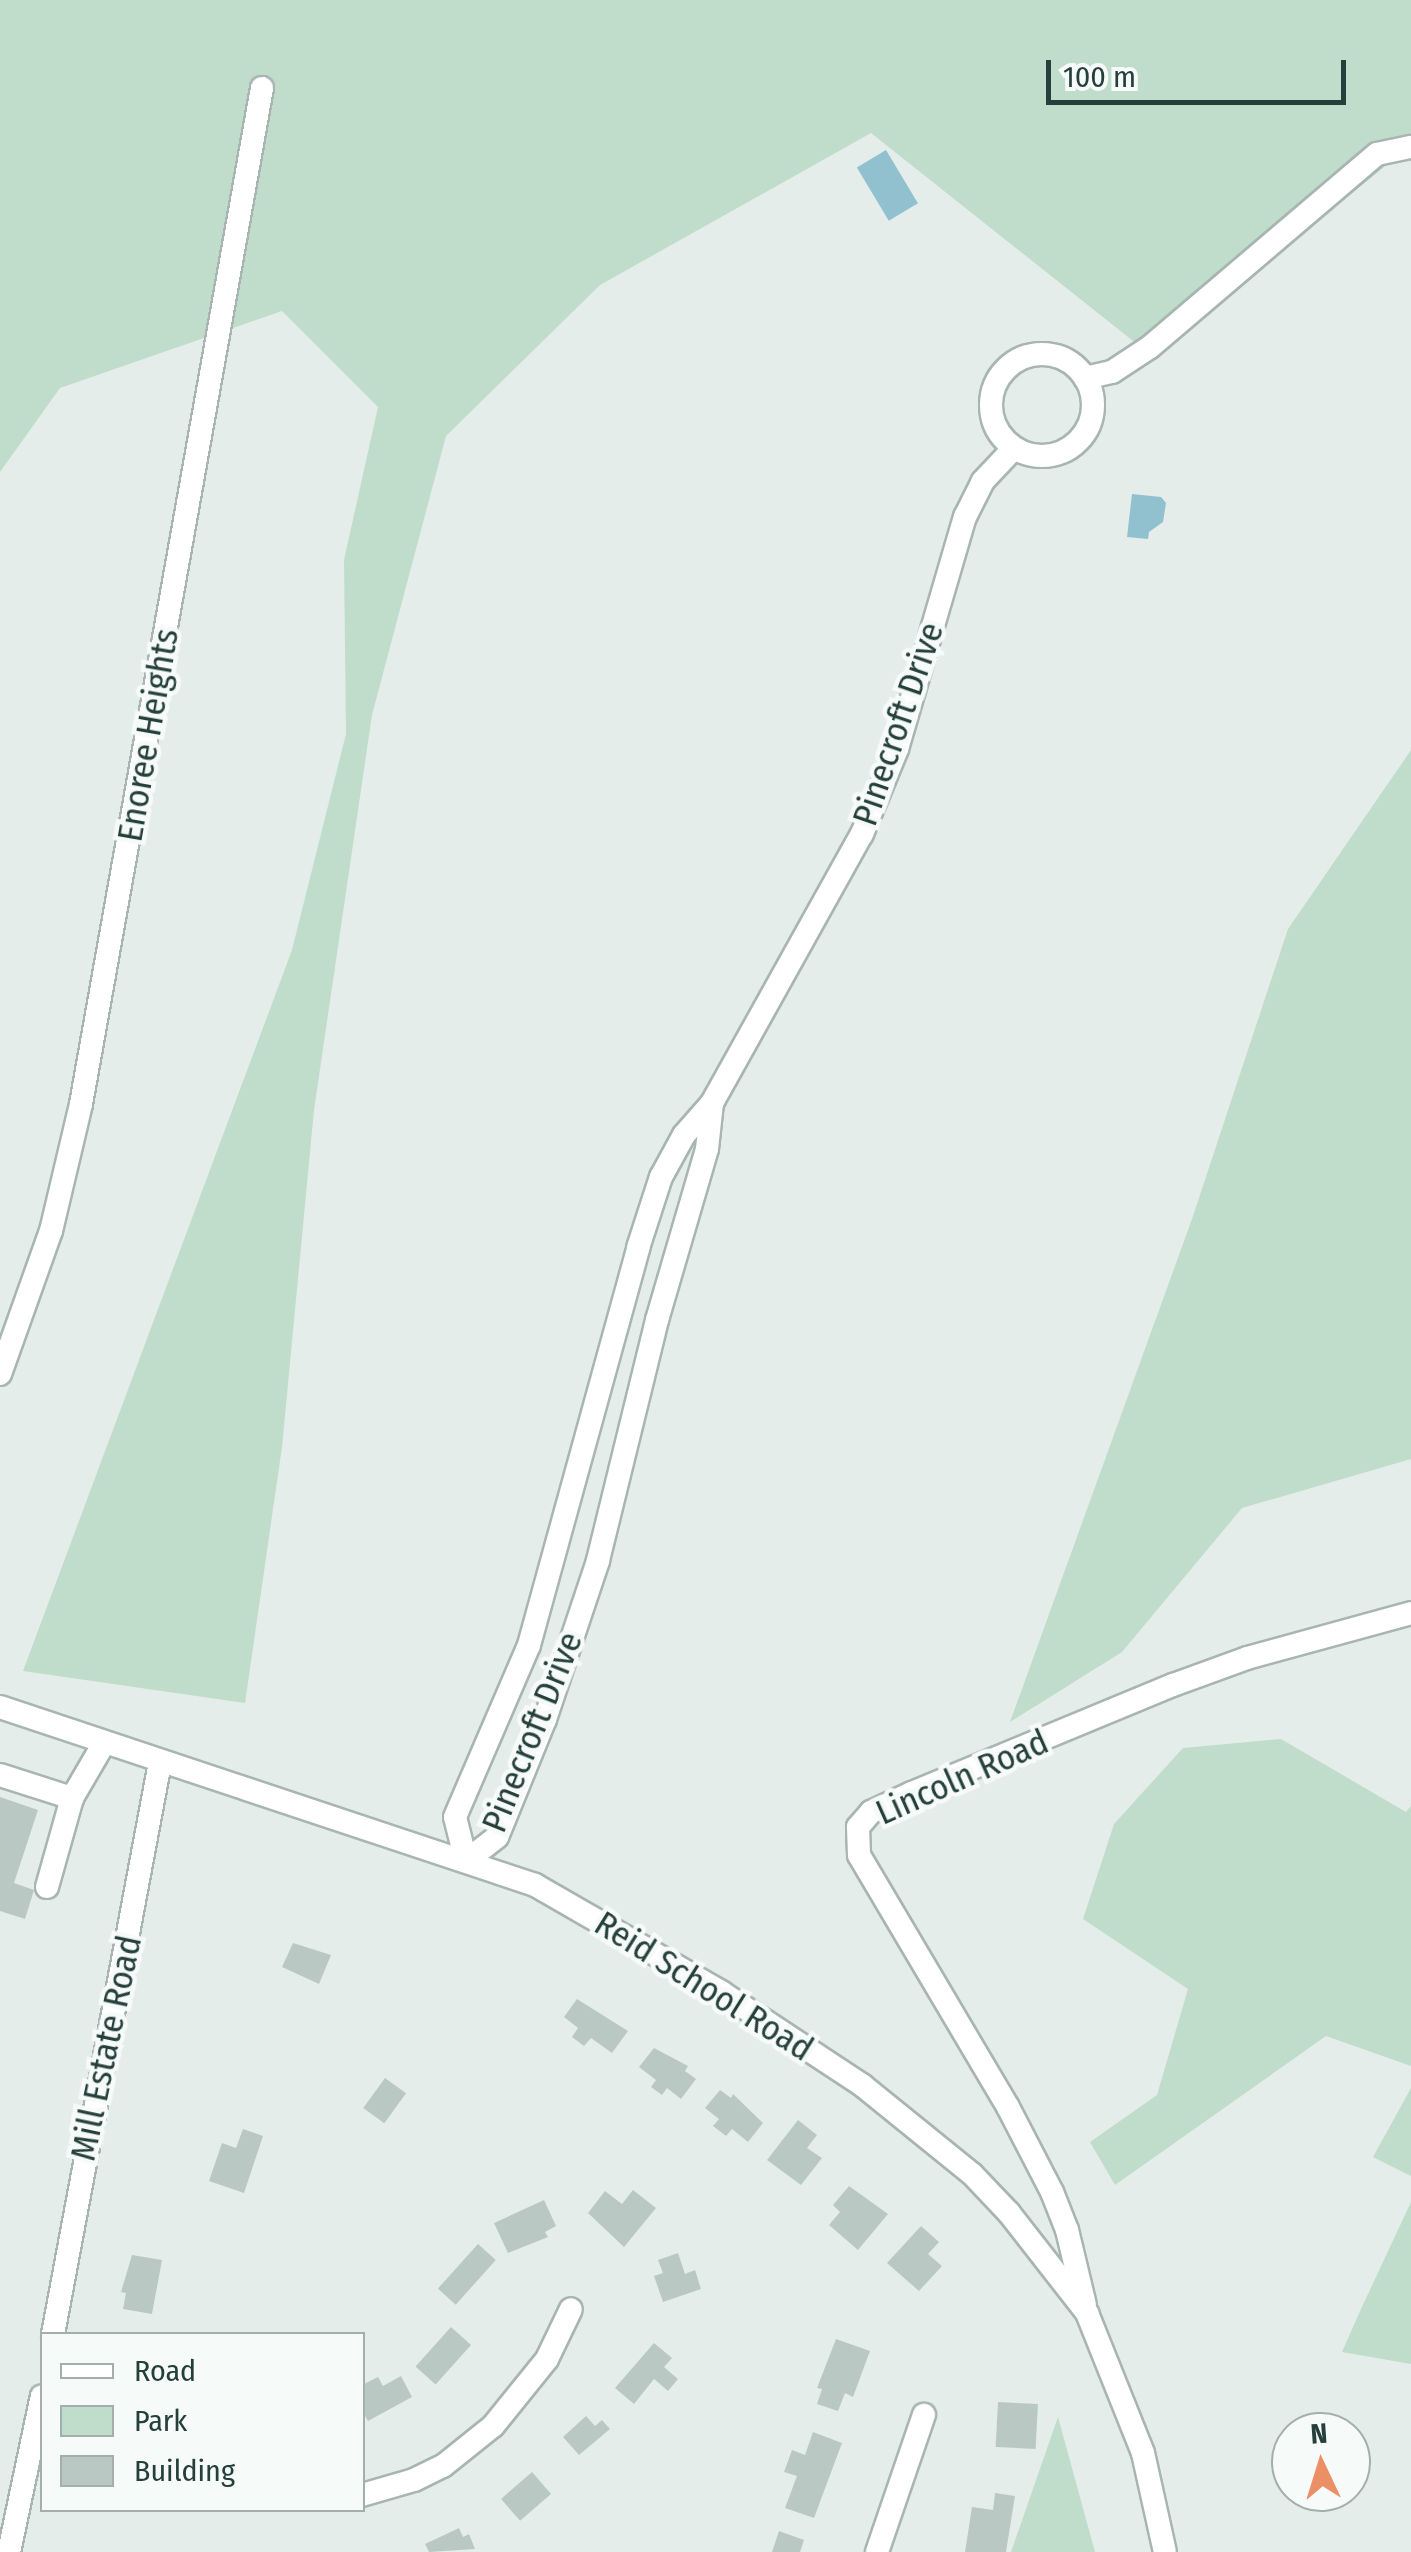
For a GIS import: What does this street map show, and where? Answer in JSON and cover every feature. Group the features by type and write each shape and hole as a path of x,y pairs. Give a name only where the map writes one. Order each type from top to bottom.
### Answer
{"street":[{"name":"Enoree Heights","path":"0,1374 51,1231 81,1104 262,88"},
{"path":"1085,378 1112,372 1150,347 1376,154 1411,147"},
{"path":"1048,354 1070,362 1085,378 1092,412 1077,442 1046,456 1014,448 998,432 991,410 994,388 1006,368 1026,357 1048,354"},
{"name":"Pinecroft Drive","path":"712,1103 708,1149 657,1320 598,1561 545,1719 497,1837 466,1860 455,1817 530,1645 638,1248 661,1177 684,1135 712,1103 875,805 897,749 966,517 983,481 1014,448"},
{"name":"Lincoln Road","path":"1087,2313 1067,2230 1052,2192 1008,2107 859,1855 858,1827 870,1812 912,1793 1173,1685 1247,1658 1411,1614"},
{"name":"Reid School Road","path":"0,1708 536,1885 614,1927 862,2085 972,2174 1009,2213 1087,2313 1143,2453 1165,2552"},
{"path":"46,1886 72,1798 104,1742"},
{"name":"Mill Estate Road","path":"53,2332 160,1762"},
{"path":"0,1775 72,1798"},
{"path":"365,2495 443,2466 493,2426 547,2359 571,2309"},
{"path":"877,2552 924,2414"},
{"path":"8,2552 37,2465 40,2424"}],"green space":[{"path":"0,0 1411,0 1411,153 1405,150 1152,356 871,133 600,285 446,436 372,715 314,1110 282,1447 245,1703 23,1671 292,950 346,734 344,560 378,407 282,311 60,388 0,472"},
{"path":"1411,750 1411,1459 1242,1508 1122,1652 1010,1722 1192,1219 1288,929"},
{"path":"1281,1739 1406,1812 1411,1806 1411,2066 1326,2036 1115,2185 1090,2142 1157,2095 1188,1989 1083,1919 1114,1824 1183,1748"},
{"path":"1411,2088 1411,2176 1373,2157"},
{"path":"1411,2202 1411,2364 1342,2352 1361,2309"},
{"path":"1058,2417 1095,2552 1011,2552"}],"water":[{"path":"886,150 918,203 889,221 857,168"},
{"path":"1132,494 1161,497 1166,503 1163,522 1149,532 1148,539 1127,537"}],"building":[{"path":"0,1797 38,1810 14,1883 34,1890 25,1919 0,1911"},
{"path":"293,1943 331,1955 319,1984 282,1967"},
{"path":"577,1999 628,2031 612,2053 591,2038 584,2046 572,2037 578,2028 564,2017"},
{"path":"654,2048 688,2066 685,2071 696,2079 681,2099 667,2088 662,2095 651,2087 656,2080 639,2067"},
{"path":"385,2078 406,2093 384,2123 363,2108"},
{"path":"720,2090 731,2098 733,2094 763,2123 748,2142 732,2129 726,2136 713,2126 719,2119 705,2108"},
{"path":"798,2120 817,2135 807,2148 822,2158 801,2185 767,2160"},
{"path":"243,2129 263,2136 244,2193 209,2181 222,2143 236,2148"},
{"path":"849,2186 888,2214 858,2250 829,2225 840,2212 833,2205"},
{"path":"633,2190 656,2208 624,2247 588,2213 605,2191 622,2204"},
{"path":"544,2200 556,2226 545,2232 548,2237 508,2253 494,2223"},
{"path":"921,2226 939,2242 928,2254 942,2266 919,2291 887,2263"},
{"path":"478,2244 496,2260 456,2305 438,2289"},
{"path":"678,2253 685,2274 695,2270 701,2289 663,2302 654,2276 663,2273 658,2260"},
{"path":"132,2255 162,2260 152,2314 123,2309 126,2293 121,2292"},
{"path":"451,2327 471,2345 436,2384 416,2366"},
{"path":"836,2339 870,2351 853,2397 845,2393 838,2411 817,2404 822,2389 817,2388"},
{"path":"654,2343 672,2358 664,2367 678,2379 668,2391 654,2379 634,2404 615,2388"},
{"path":"401,2376 412,2397 368,2421 365,2384 378,2377 383,2386"},
{"path":"998,2402 1038,2404 1036,2449 996,2447"},
{"path":"586,2416 595,2426 602,2420 610,2429 579,2455 563,2437"},
{"path":"813,2432 842,2443 814,2518 785,2508 797,2476 784,2472 792,2450 805,2455"},
{"path":"532,2472 551,2494 520,2521 501,2499"},
{"path":"995,2493 1015,2496 1006,2552 965,2552 972,2507 993,2510"},
{"path":"459,2528 463,2537 469,2534 475,2549 429,2552 425,2544"},
{"path":"779,2531 804,2540 800,2552 772,2552"}]}
